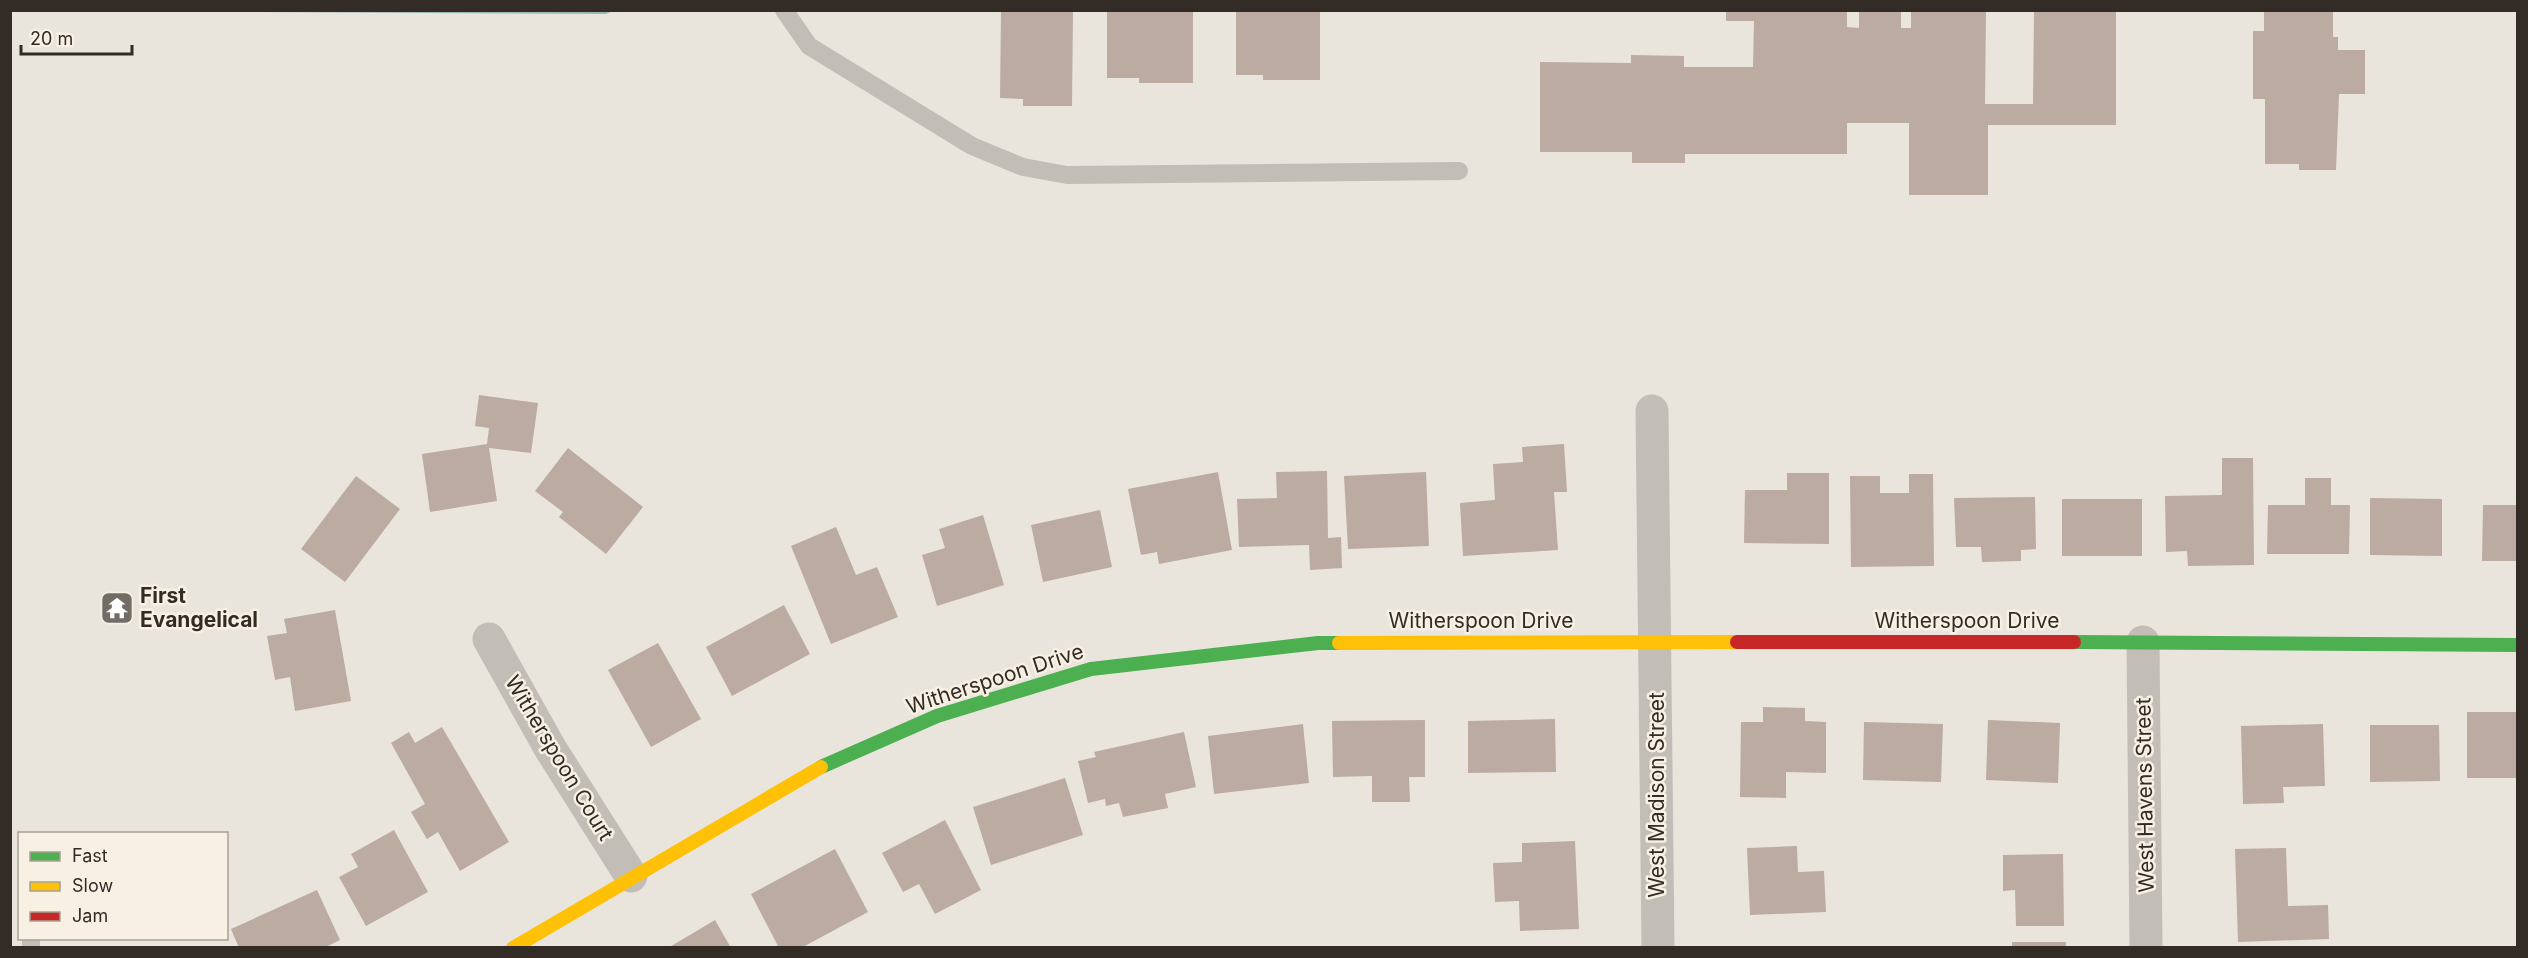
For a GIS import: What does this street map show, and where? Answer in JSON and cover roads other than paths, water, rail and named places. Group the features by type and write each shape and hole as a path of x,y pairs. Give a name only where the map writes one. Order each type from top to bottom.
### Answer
{"street":[{"name":"West Madison Street","path":"1652,411 1658,948"},
{"name":"Witherspoon Court","path":"489,639 550,748 631,876"},
{"name":"Witherspoon Drive","path":"513,948 806,774 937,716 1091,669 1318,643 2144,642 2517,645"},
{"name":"West Havens Street","path":"2144,642 2146,948"}],"lane":[{"path":"784,10 809,46 972,146 1023,167 1067,176 1459,171"}],"water":[{"path":"82,11 613,11 606,14"}],"place":[{"name":"First Evangelical","path":"117,608"}]}
